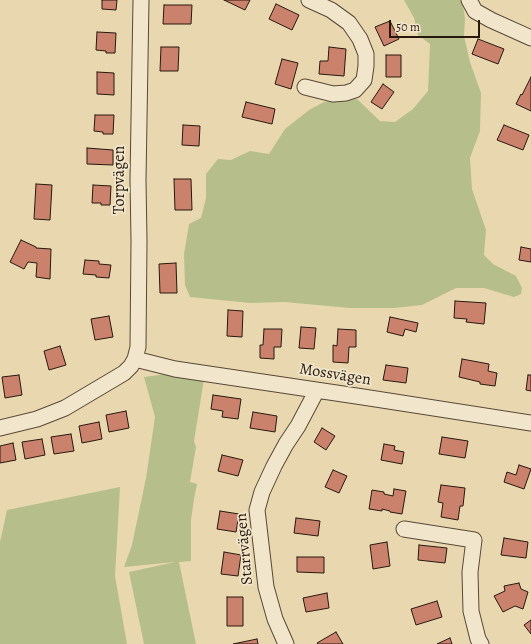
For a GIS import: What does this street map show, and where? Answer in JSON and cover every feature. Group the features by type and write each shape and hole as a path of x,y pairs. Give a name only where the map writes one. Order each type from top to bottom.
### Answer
{"street":[{"name":"Torpvägen","path":"135,359 138,347 138,180 141,0"},
{"path":"305,87 333,94 346,93 356,90 364,80 366,66 366,54 360,39 349,23 331,10 309,0"},
{"path":"469,0 475,11 531,38"},
{"name":"Mossvägen","path":"135,359 175,369 531,424"},
{"path":"0,428 37,419 64,408 124,373 135,359"},
{"name":"Starrvägen","path":"286,644 275,619 266,587 258,510 262,492 274,466 317,390"},
{"path":"404,529 474,540 470,572 471,611 478,639 482,644"}],"green space":[{"path":"404,0 462,0 465,18 464,36 470,62 481,93 480,131 470,158 472,189 486,230 484,255 493,264 516,276 522,288 521,294 514,297 484,288 456,288 422,305 394,308 350,308 284,302 250,303 190,297 185,285 184,254 189,224 201,218 206,198 206,174 218,159 231,160 250,151 269,154 285,129 309,110 324,102 357,99 380,121 395,122 413,109 428,91 430,44 418,35 414,18"},
{"path":"174,373 204,379 194,441 196,447 190,482 197,484 191,520 191,561 179,562 196,644 144,644 129,572 175,562 124,567 132,545 146,478 155,417 144,377"},
{"path":"120,487 115,576 127,644 0,644 0,542 7,510"}],"building":[{"path":"102,0 117,0 116,10 102,9"},
{"path":"224,0 250,0 245,10"},
{"path":"276,4 299,15 292,30 269,19"},
{"path":"164,5 192,5 191,24 163,24"},
{"path":"390,21 399,39 384,46 375,27"},
{"path":"97,32 116,33 115,53 106,53 106,51 96,50"},
{"path":"478,39 504,49 498,64 472,54"},
{"path":"161,47 179,47 178,71 160,71"},
{"path":"329,47 346,49 344,76 319,74 320,61 328,61"},
{"path":"386,55 401,55 401,77 386,77"},
{"path":"282,59 298,63 291,89 275,84"},
{"path":"97,72 114,73 114,95 97,94"},
{"path":"531,77 531,111 516,104"},
{"path":"383,84 394,92 382,109 371,102"},
{"path":"246,102 275,109 272,124 242,117"},
{"path":"95,115 114,115 113,134 103,134 103,132 94,131"},
{"path":"183,125 200,126 199,146 182,145"},
{"path":"504,125 529,135 523,150 497,140"},
{"path":"87,148 113,150 113,165 87,164"},
{"path":"174,179 191,179 192,210 175,210"},
{"path":"36,184 52,185 50,220 34,219"},
{"path":"93,185 111,186 110,205 92,203"},
{"path":"21,240 36,248 51,249 50,279 36,277 37,263 28,262 24,269 10,262"},
{"path":"521,247 531,249 531,262 519,260"},
{"path":"85,260 99,261 99,264 111,265 109,278 83,274"},
{"path":"176,263 177,293 160,293 159,264"},
{"path":"455,301 486,303 484,324 466,322 467,319 454,318"},
{"path":"228,310 243,311 242,337 227,336"},
{"path":"109,316 113,337 95,340 91,319"},
{"path":"390,317 418,323 416,332 405,329 403,336 387,332"},
{"path":"301,327 316,328 314,349 299,348"},
{"path":"264,329 282,329 281,347 274,347 274,359 260,358 260,345 263,345"},
{"path":"338,329 356,330 356,347 349,347 348,363 333,362 333,345 337,346"},
{"path":"60,346 66,365 49,370 44,351"},
{"path":"462,359 489,364 488,371 497,373 495,386 480,384 480,382 459,377"},
{"path":"386,365 408,368 406,383 383,380"},
{"path":"19,375 22,395 5,398 2,377"},
{"path":"528,375 531,375 531,391 526,390"},
{"path":"213,395 241,399 238,419 222,417 223,411 211,409"},
{"path":"126,411 129,428 109,432 106,415"},
{"path":"253,412 277,416 275,432 250,428"},
{"path":"99,422 102,439 82,443 79,426"},
{"path":"322,428 335,436 326,450 314,442"},
{"path":"71,434 74,451 54,454 51,437"},
{"path":"442,437 468,441 465,458 439,454"},
{"path":"42,439 45,455 25,459 22,442"},
{"path":"13,443 16,460 0,463 0,446"},
{"path":"384,444 395,446 394,450 404,452 402,464 381,460"},
{"path":"222,455 243,460 238,476 218,471"},
{"path":"519,465 531,469 524,489 504,482 507,472 516,475"},
{"path":"333,470 347,476 339,493 325,487"},
{"path":"441,485 465,488 463,506 460,506 458,520 441,517 443,503 438,502"},
{"path":"394,489 406,491 402,514 382,509 382,511 369,509 372,490 384,492 384,494 393,496"},
{"path":"220,511 239,514 236,532 217,529"},
{"path":"296,518 320,521 318,536 294,533"},
{"path":"504,538 528,542 526,558 501,555"},
{"path":"387,542 390,566 373,569 370,545"},
{"path":"419,545 447,548 445,563 418,560"},
{"path":"224,552 241,555 238,576 221,574"},
{"path":"297,557 324,557 324,573 297,572"},
{"path":"519,583 521,589 528,592 523,609 515,606 503,612 494,596 505,591 504,586"},
{"path":"327,593 329,608 306,612 303,598"},
{"path":"227,597 243,597 243,626 227,626"},
{"path":"437,601 442,617 416,625 411,609"},
{"path":"531,620 531,634 524,625"},
{"path":"336,632 343,644 317,643"},
{"path":"450,638 452,644 437,644"},
{"path":"257,639 258,644 233,644"}]}
